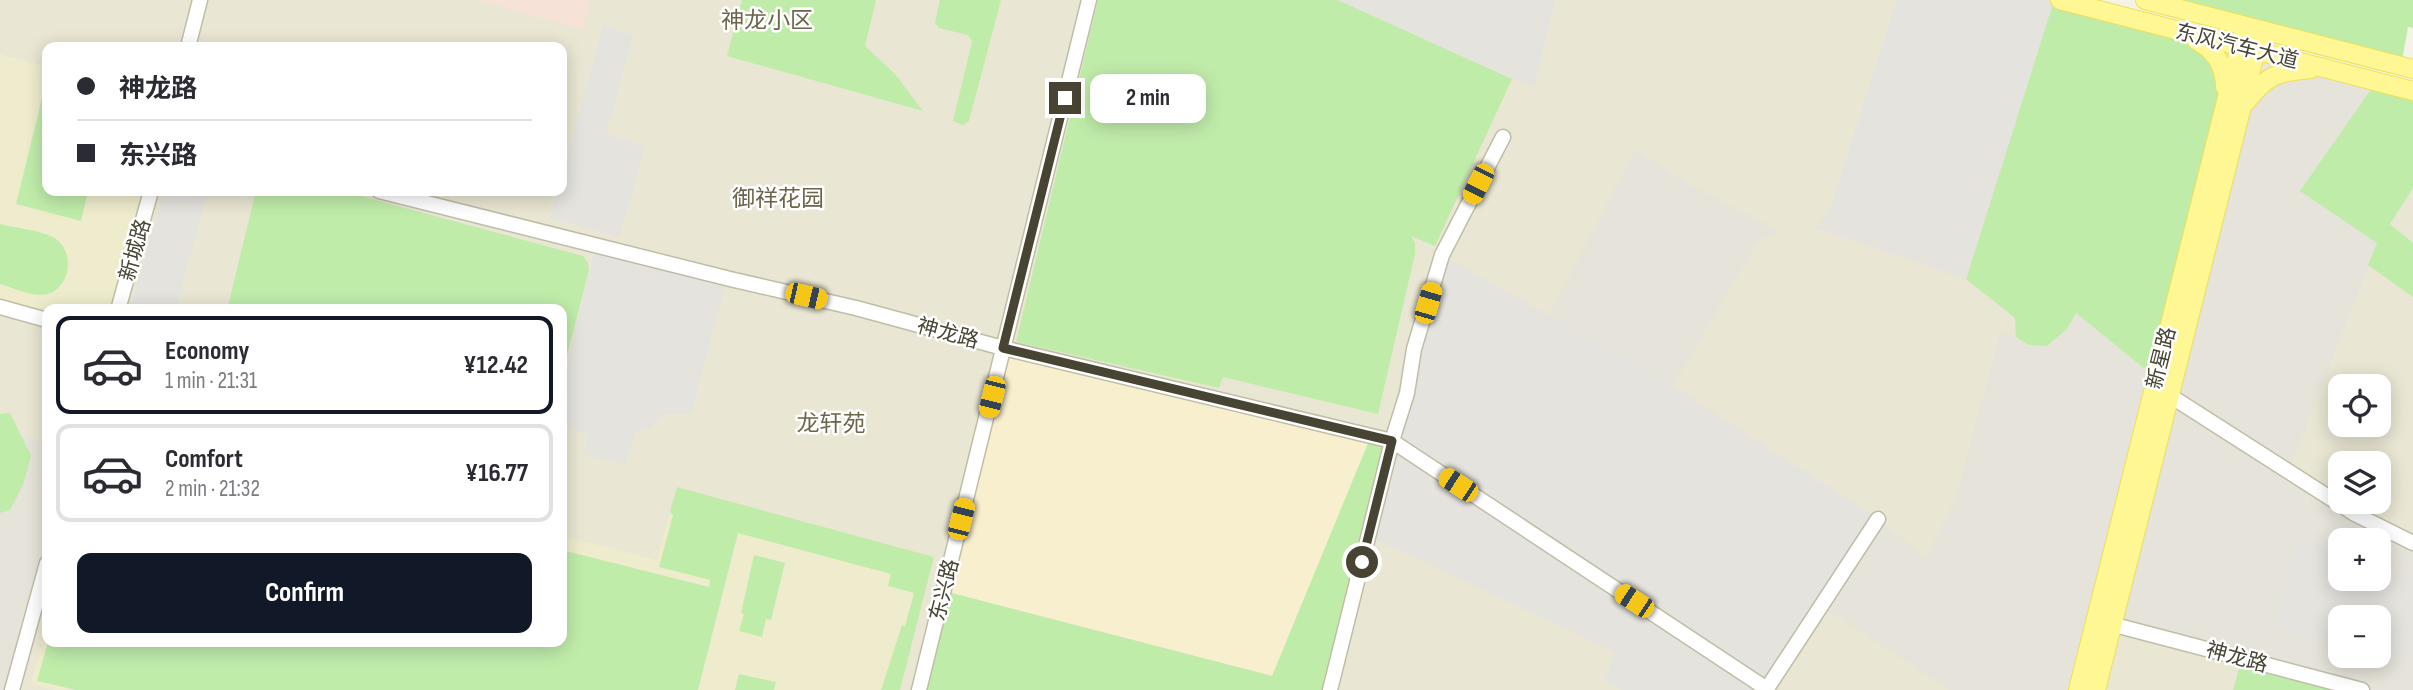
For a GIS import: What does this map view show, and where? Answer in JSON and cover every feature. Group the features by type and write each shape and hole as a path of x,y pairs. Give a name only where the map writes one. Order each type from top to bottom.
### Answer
{"main road":[{"name":"东风汽车大道","path":"2060,0 2413,91"},
{"name":"东风汽车大道","path":"2145,0 2413,69"},
{"name":"新星路","path":"2078,690 2253,28"},
{"path":"2181,32 2211,48 2225,73 2233,106 2281,72 2322,68"},
{"name":"新星路","path":"2096,690 2169,395 2233,106"}],"street":[{"path":"189,42 200,0"},
{"name":"东兴路","path":"919,690 1089,0"},
{"path":"1330,690 1406,393 1413,349 1442,255 1503,138"},
{"name":"新城路","path":"120,304 150,196"},
{"name":"神龙路","path":"399,196 856,308 1003,348 1392,441"},
{"path":"0,307 42,319"},
{"path":"2169,395 2355,514 2413,543"},
{"path":"1392,441 1767,690 1878,519"},
{"path":"12,690 42,580"},
{"name":"神龙路","path":"2111,624 2362,690"}],"shaded area":[{"path":"0,0 2060,0 2413,91 2413,690 0,690"},
{"path":"476,0 590,0 583,29"},
{"path":"1338,0 1555,0 1534,88"},
{"path":"1897,0 2054,0 1966,279 1815,228 1829,213"},
{"path":"603,26 633,35 606,134 645,146 619,237 550,218 557,196 567,196 567,158"},
{"path":"0,54 42,66 42,196 150,196 120,304 42,304 42,319 0,307"},
{"path":"2322,68 2376,82 2377,243 2289,471 2328,494 2328,514 2363,514 2387,528 2328,528 2328,591 2391,591 2391,530 2413,543 2413,690 2362,690 2111,624 2242,108 2258,86"},
{"path":"1635,150 1691,185 1781,232 1758,241 1673,386 1549,315"},
{"path":"163,196 207,196 177,304 132,304"},
{"path":"596,245 727,278 691,414 663,414 651,427 635,433 625,464 584,455 589,433 567,427 567,364"},
{"path":"1442,255 1673,386 1878,519 1766,690 1622,690 1605,682 1615,652 1369,536"},
{"path":"2075,313 2156,378 2078,690 1950,690 1821,606 1878,519 1926,557 1955,499 2001,332 2029,345 2067,329"},
{"path":"1003,348 1370,441 1273,676 944,591"},
{"path":"0,431 42,442 42,581 12,690 0,690"},
{"path":"677,487 934,557 900,690 56,690 31,684 42,644 42,647 567,647 567,537 657,560"},
{"path":"2295,537 2328,547 2328,591 2391,591 2391,565 2413,578 2413,660 2391,655 2391,605 2328,605 2328,640 2276,628"}],"green space":[{"path":"742,0 876,0 865,46 895,74 923,111 727,56"},
{"path":"940,0 1001,0 969,121 963,125 953,121 972,42 968,35 939,28 935,23"},
{"path":"1098,0 1338,0 1512,79 1435,246 1411,236 1415,243 1415,254 1378,414 1223,377 1219,388 1016,342"},
{"path":"2054,0 2181,31 2225,73 2156,378 2076,313 2067,329 2047,346 2029,345 2016,337 2015,318 1966,279"},
{"path":"2145,0 2413,0 2413,28 2408,27 2401,66"},
{"path":"2376,82 2413,91 2413,188 2390,224 2413,243 2413,297 2368,265 2377,243 2300,191"},
{"path":"42,98 42,196 87,196 81,221 16,204"},
{"path":"255,196 361,196 583,256 589,270 567,356 567,304 228,304"},
{"path":"0,224 41,233 60,243 65,250 68,267 62,284 56,290 36,295 0,284"},
{"path":"10,413 31,456 23,485 10,510 0,513 0,414"},
{"path":"1371,436 1392,441 1330,690 919,690 944,591 1272,676"},
{"path":"677,487 934,557 900,690 881,690 902,625 905,626 914,593 888,586 891,574 738,533 698,690 76,690 37,681 47,647 567,647 567,551 709,587 710,580 659,567 673,515 670,512"},
{"path":"754,555 785,563 771,620 766,619 762,637 739,631"},
{"path":"2242,658 2362,690 2233,690"},
{"path":"739,674 776,682 774,690 735,690"}],"district":[{"name":"神龙小区","path":"767,20"},
{"name":"御祥花园","path":"778,198"},
{"name":"龙轩苑","path":"831,423"}],"route":[{"path":"1065,98 1003,348 1392,441 1362,562"}]}
